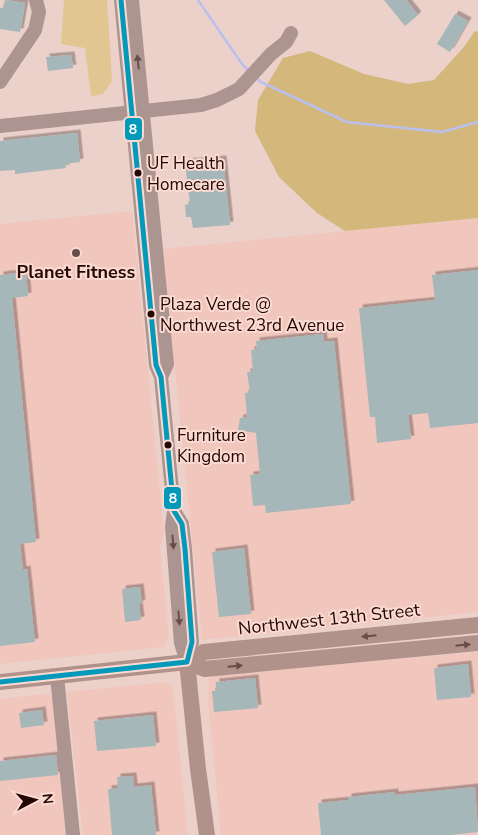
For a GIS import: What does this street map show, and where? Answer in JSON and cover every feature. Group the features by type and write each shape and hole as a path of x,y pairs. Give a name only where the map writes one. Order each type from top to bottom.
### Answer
{"main road":[{"name":"Northwest 13th Street","path":"0,682 187,662 204,652 478,625"},
{"path":"414,649 429,637 452,627"},
{"path":"379,652 398,643 410,632"},
{"name":"Northwest 13th Street","path":"187,662 205,669 478,643"},
{"path":"187,662 207,835"}],"street":[{"path":"0,82 36,30 39,12 36,0"},
{"path":"121,0 137,111"},
{"path":"132,0 137,111 156,365 161,377 174,511 172,526 181,643 187,662"},
{"path":"0,126 201,105 217,100 239,89 271,54 286,42 291,33"},
{"path":"174,511 182,524 185,549 192,642 187,662"},
{"path":"57,676 73,835"}],"shaded area":[{"path":"64,0 107,0 112,81 103,94 91,96 85,48 61,44"},
{"path":"478,31 478,218 345,231 317,213 279,177 255,131 258,100 283,58 310,51 364,74 408,84 434,80 464,47 474,32"},
{"path":"132,211 164,531 160,546 169,637 163,647 0,664 0,224"},
{"path":"478,218 478,612 202,640 163,249"},
{"path":"478,652 478,835 221,835 208,701 209,679 216,675"},
{"path":"168,682 173,688 188,835 83,835 67,692"},
{"path":"55,693 69,835 0,835 0,699"}],"building":[{"path":"5,0 25,3 20,32 0,29 0,8 3,8"},
{"path":"384,0 406,0 418,15 405,26"},
{"path":"455,14 468,21 450,52 437,44"},
{"path":"71,55 73,68 48,71 46,57"},
{"path":"77,133 80,162 65,164 66,168 15,174 15,170 0,171 0,141"},
{"path":"223,159 230,225 193,228 191,217 186,217 185,205 190,204 185,162"},
{"path":"478,270 478,423 430,428 428,413 408,415 411,439 377,443 375,417 370,417 359,308 435,300 432,275"},
{"path":"26,272 28,296 12,298 36,542 20,544 23,570 27,569 35,642 0,646 0,275"},
{"path":"323,334 324,342 334,341 351,504 266,513 265,505 253,506 250,475 260,474 256,433 238,430 240,418 247,417 245,393 250,392 247,372 253,371 251,350 257,349 256,341"},
{"path":"244,548 251,614 219,617 212,552"},
{"path":"140,587 142,603 139,604 141,620 125,622 122,589"},
{"path":"468,664 471,697 437,700 434,668"},
{"path":"255,678 258,708 214,712 212,691 216,691 216,682"},
{"path":"42,710 44,725 21,728 19,713"},
{"path":"153,715 156,746 97,751 94,721"},
{"path":"56,755 58,775 0,781 0,761"},
{"path":"133,776 134,787 151,785 156,835 112,835 108,789 118,788 117,777"},
{"path":"475,787 478,832 451,835 321,835 318,803 348,800 348,797 395,792 395,795"}],"waterway":[{"path":"198,0 242,64 249,71"},
{"path":"255,77 261,82 347,122 442,132 478,122"}],"transit line":[{"name":"8","path":"121,0 156,365 161,377 174,511 182,524 185,549 192,642 187,662"},
{"name":"8","path":"0,682 187,662"}],"place":[{"name":"UF Health Homecare","path":"138,173"},
{"name":"Planet Fitness","path":"76,253"},
{"name":"Plaza Verde @ Northwest 23rd Avenue","path":"151,314"},
{"name":"Furniture Kingdom","path":"168,445"}]}
